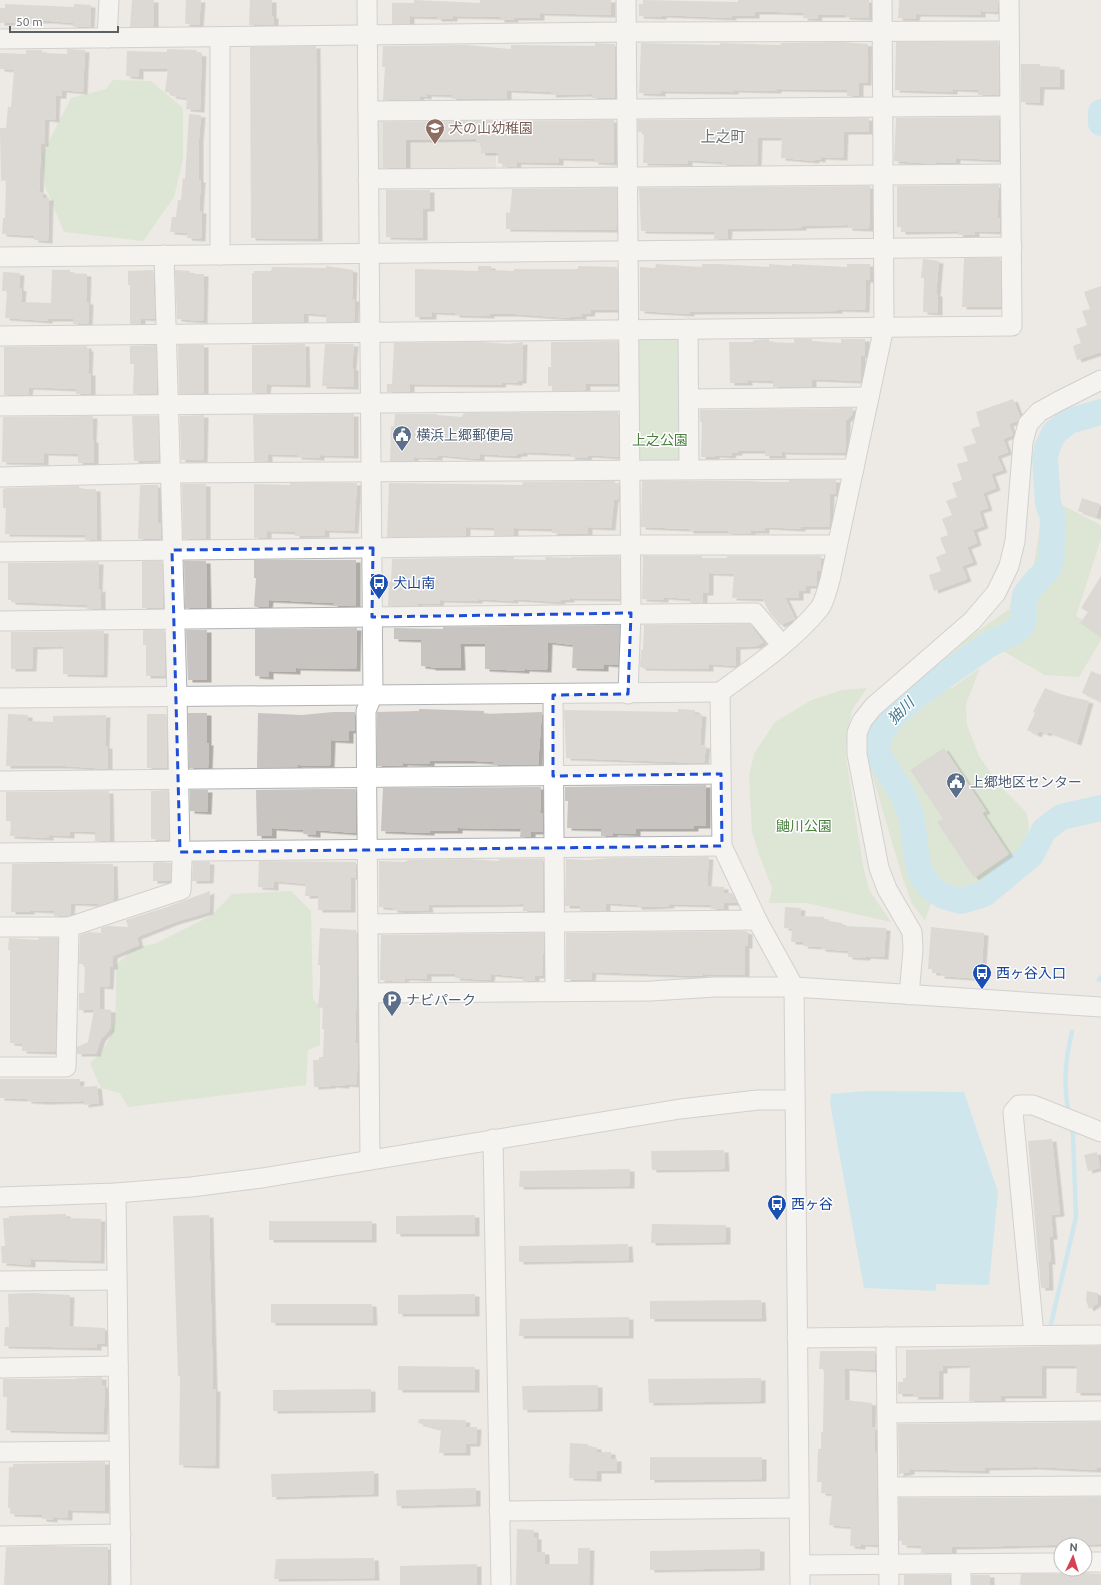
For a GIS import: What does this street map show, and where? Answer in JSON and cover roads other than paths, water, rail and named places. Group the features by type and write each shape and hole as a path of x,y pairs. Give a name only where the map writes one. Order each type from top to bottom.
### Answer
{"street":[{"path":"107,38 109,0"},
{"path":"367,0 370,402 373,548 373,694 366,711 370,1160"},
{"path":"626,0 628,400 631,613 628,694"},
{"path":"0,698 373,694 553,695 720,692 746,674 796,632 820,608 830,580 836,545 854,469 884,327 882,0"},
{"path":"0,336 1012,326 1009,0"},
{"path":"0,39 626,32 1009,31"},
{"path":"220,37 220,255"},
{"path":"368,111 1009,106"},
{"path":"368,179 1010,174"},
{"path":"0,257 628,252 1012,247"},
{"path":"0,927 69,927 181,890 182,861 180,852 164,255"},
{"path":"688,329 690,399 689,468"},
{"path":"909,995 913,950 912,932 887,889 879,868 856,744 862,722 873,707 904,681 985,607 996,593 1009,566 1015,541 1023,442 1028,424 1046,408 1101,380"},
{"path":"690,399 869,397"},
{"path":"0,406 628,400"},
{"path":"0,477 170,473 629,470 689,468 854,469"},
{"path":"0,552 630,544 836,545"},
{"path":"0,621 631,613 755,613 781,644"},
{"path":"720,692 722,846 757,920 794,987 800,1585"},
{"path":"553,695 555,990"},
{"path":"0,781 721,774"},
{"path":"0,853 722,846"},
{"path":"368,924 757,920"},
{"path":"0,1067 66,1067 69,927"},
{"path":"369,993 555,990 651,991 715,987 794,987 1101,1007"},
{"path":"0,1197 116,1193 191,1187 262,1178 680,1109 758,1100 795,1100"},
{"path":"1034,1335 1013,1112 1019,1105 1033,1105 1101,1132"},
{"path":"493,1139 501,1585"},
{"path":"116,1193 121,1585"},
{"path":"0,1281 117,1280"},
{"path":"797,1338 1101,1334"},
{"path":"886,1337 889,1585"},
{"path":"0,1368 118,1366"},
{"path":"887,1413 1101,1411"},
{"path":"0,1452 119,1451"},
{"path":"888,1488 1101,1486"},
{"path":"500,1511 799,1508"},
{"path":"0,1536 121,1534"},
{"path":"800,1565 1053,1563"},
{"path":"961,1564 961,1585"}],"water":[{"path":"867,1091 964,1092 998,1192 989,1285 936,1284 936,1291 864,1288 830,1103 831,1094"}],"waterway":[{"name":"㹨川","path":"1101,112 1101,123"},
{"name":"㹨川","path":"1101,412 1069,421 1054,433 1047,448 1045,459 1048,503 1053,518 1051,562 1047,570 1025,595 1023,608 1024,618 1022,625 1014,632 988,645 917,695 891,718 883,729 879,739 877,753 903,795 911,815 918,864 922,876 931,888 943,896 961,901 984,894 1031,855 1044,830 1061,817 1101,808"},
{"path":"1069,1114 1065,1083 1068,1052 1072,1032"},
{"path":"1051,1324 1076,1217 1073,1134 1071,1125"}],"place":[{"name":"犬の山幼稚園","path":"435,145"},
{"name":"横浜上郷郵便局","path":"402,452"},
{"name":"犬山南","path":"379,600"},
{"name":"上郷地区センター","path":"956,799"},
{"name":"西ヶ谷入口","path":"982,990"},
{"name":"ナビパーク","path":"392,1017"},
{"name":"西ヶ谷","path":"777,1221"}],"district":[{"name":"上之町","path":"723,137"}],"park label":[{"name":"上之公園","path":"660,440"},
{"name":"鼬川公園","path":"804,826"}]}
